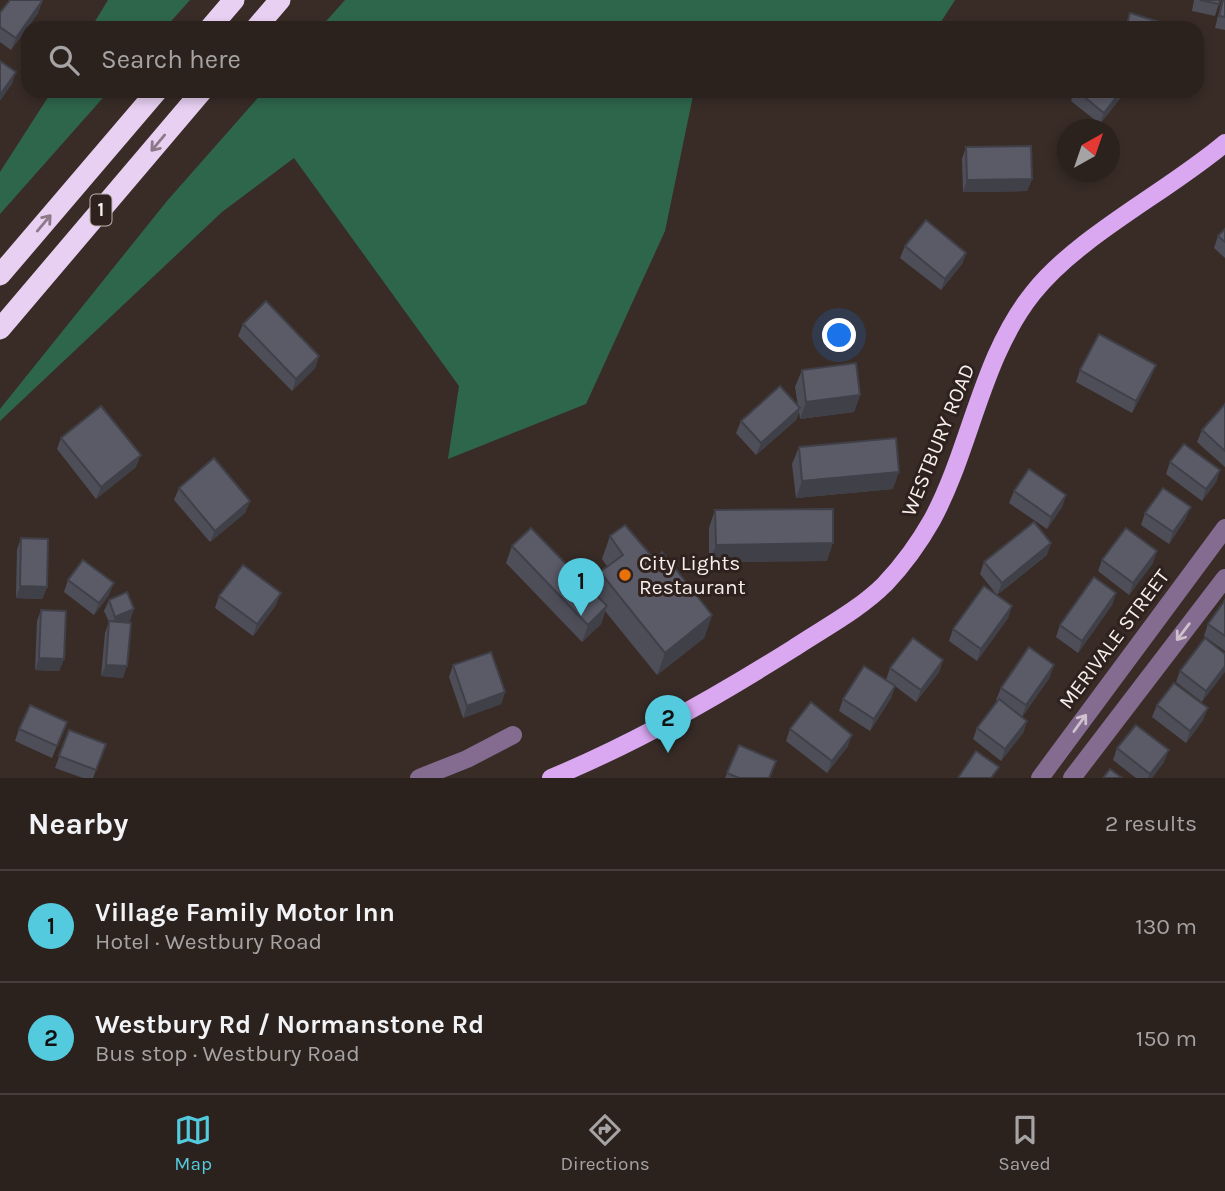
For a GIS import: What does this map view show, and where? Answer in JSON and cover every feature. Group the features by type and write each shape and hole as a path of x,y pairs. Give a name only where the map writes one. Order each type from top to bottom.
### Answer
{"highway":[{"path":"217,21 234,0"},
{"path":"262,21 280,0"},
{"name":"1","path":"0,275 151,98"},
{"name":"1","path":"0,329 196,98"}],"main road":[{"name":"WESTBURY ROAD","path":"551,778 684,714 827,626 884,585 903,563 932,519 996,359 1032,294 1072,255 1192,171 1225,143"}],"street":[{"name":"MERIVALE STREET","path":"1040,778 1225,528"},
{"path":"1072,778 1225,578"},
{"path":"419,778 467,759 513,735"}],"green space":[{"path":"108,0 190,0 171,21 95,21"},
{"path":"345,0 955,0 942,21 326,21"},
{"path":"48,98 103,98 0,214 0,172"},
{"path":"258,98 693,98 665,231 586,404 448,459 459,386 294,158 222,212 0,421 0,409 167,201"}],"building":[{"path":"10,0 42,1 28,21 21,21 21,31 16,38 0,27 0,13"},
{"path":"1200,0 1220,0 1219,4"},
{"path":"1225,0 1225,17 1219,16"},
{"path":"1130,13 1156,21 1128,21"},
{"path":"0,61 16,72 0,95"},
{"path":"1086,98 1116,98 1104,113"},
{"path":"1031,146 1032,179 967,180 966,147"},
{"path":"926,220 966,253 945,279 905,246"},
{"path":"1225,229 1225,242 1218,236"},
{"path":"266,301 319,356 296,379 243,324"},
{"path":"1099,334 1156,365 1136,401 1080,370"},
{"path":"856,363 860,395 806,402 802,370"},
{"path":"780,386 800,408 761,443 741,421"},
{"path":"1225,404 1225,451 1202,430"},
{"path":"101,406 141,455 101,487 61,438"},
{"path":"896,438 899,472 802,481 799,447"},
{"path":"1184,444 1220,470 1206,489 1170,462"},
{"path":"214,458 250,501 215,531 179,488"},
{"path":"1029,469 1066,495 1051,517 1014,491"},
{"path":"1163,488 1191,507 1173,532 1145,513"},
{"path":"833,509 833,543 716,545 715,510"},
{"path":"1034,522 1051,543 1002,583 984,562"},
{"path":"625,525 655,560 662,552 712,615 665,653 600,572 623,555 610,536"},
{"path":"531,528 607,606 588,625 512,546"},
{"path":"1126,528 1157,551 1133,583 1102,560"},
{"path":"21,538 48,539 47,587 20,586"},
{"path":"83,560 114,583 99,603 68,580"},
{"path":"243,565 281,593 257,624 219,596"},
{"path":"1094,577 1116,593 1082,641 1060,625"},
{"path":"984,586 1012,606 981,649 953,629"},
{"path":"127,592 134,609 115,617 109,600"},
{"path":"1225,600 1225,636 1208,624"},
{"path":"41,610 66,611 64,659 39,658"},
{"path":"109,621 131,623 127,666 106,665"},
{"path":"913,638 943,660 921,690 890,668"},
{"path":"1205,638 1225,654 1225,666 1206,691 1180,671"},
{"path":"1029,647 1054,665 1026,705 1001,688"},
{"path":"491,652 505,692 467,706 453,665"},
{"path":"864,666 895,686 874,719 843,699"},
{"path":"1174,683 1208,708 1190,731 1157,705"},
{"path":"999,699 1027,721 1005,749 977,728"},
{"path":"811,702 852,735 832,761 790,729"},
{"path":"30,705 67,722 57,746 19,729"},
{"path":"1136,725 1169,750 1150,774 1117,748"},
{"path":"69,730 106,744 96,770 59,756"},
{"path":"739,745 776,761 769,778 739,778 727,773"},
{"path":"976,751 999,767 991,778 958,778"},
{"path":"1110,769 1122,778 1103,778"}],"place":[{"name":"City Lights Restaurant","path":"625,575"},
{"name":"Village Family Motor Inn","path":"581,616"},
{"name":"Westbury Rd / Normanstone Rd","path":"668,753"}]}
